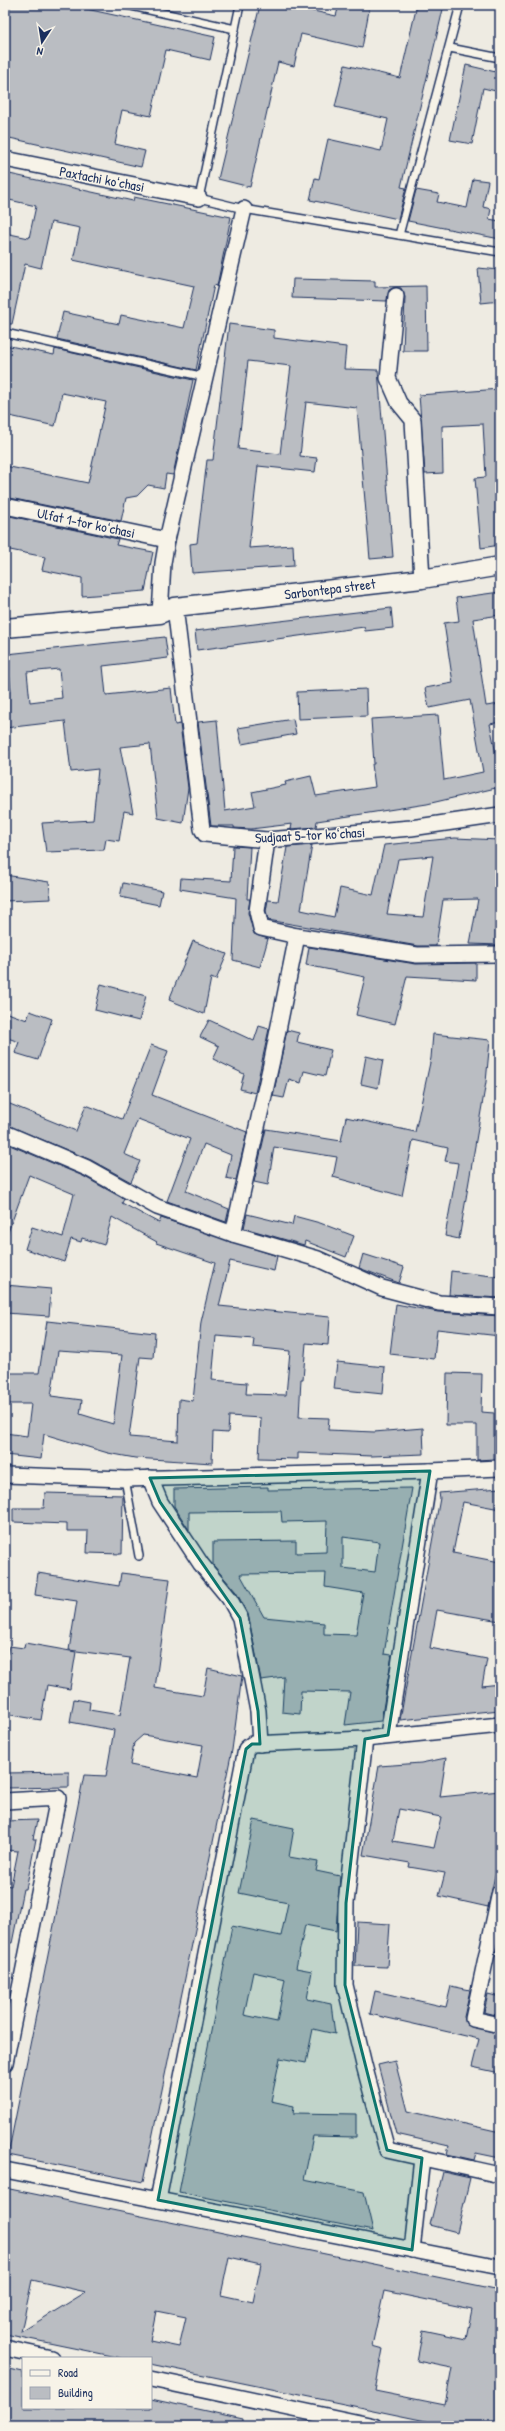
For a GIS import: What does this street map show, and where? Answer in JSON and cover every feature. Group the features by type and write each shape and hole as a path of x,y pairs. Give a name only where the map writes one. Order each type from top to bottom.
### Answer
{"street":[{"name":"Paxtachi koʻchasi","path":"5,159 198,198"},
{"name":"Sudjaat 5-tor koʻchasi","path":"244,208 167,540 163,563 167,610 202,829 205,834 210,836 267,840 411,828 500,815"},
{"path":"396,296 388,378 399,403 413,420 422,578"},
{"name":"Ulfat 1-tor koʻchasi","path":"5,506 167,540"},
{"name":"Sarbontepa street","path":"5,628 167,610 422,578 500,566"},
{"path":"267,840 256,911 261,928 297,936 417,955 500,954"},
{"path":"233,1234 272,1060 297,936"},
{"path":"5,1133 87,1168 157,1207 233,1234 318,1259 382,1288 439,1303 500,1307"},
{"path":"5,1476 125,1479 500,1468"},
{"path":"388,1735 430,1471"},
{"path":"150,1478 160,1502 201,1564 229,1598 240,1618 258,1711 260,1744"},
{"path":"158,2200 246,1749 252,1744 365,1739 388,1735 500,1725"},
{"path":"365,1739 346,1903 345,1985 387,2150 500,2175"},
{"path":"5,1801 58,1798 5,2063"},
{"path":"500,1892 473,2019 500,2025"},
{"path":"412,2250 422,2158"},
{"path":"5,2170 500,2267"},
{"path":"5,2348 46,2357"},
{"path":"152,2379 374,2426"}],"lane":[{"path":"127,5 234,29"},
{"path":"240,5 198,198 244,208 500,252"},
{"path":"400,235 460,5"},
{"path":"450,48 500,58"},
{"path":"5,333 205,377"},
{"path":"125,1479 139,1556"}],"highlighted area":[{"path":"430,1471 388,1735 365,1739 346,1903 345,1985 387,2150 422,2158 412,2250 158,2200 246,1749 252,1744 260,1744 258,1711 240,1618 160,1502 150,1478"}],"building":[{"path":"5,5 68,5 215,37 210,60 166,50 151,116 122,110 115,144 145,151 141,167 5,137"},
{"path":"260,5 286,5 336,16 339,5 370,5 362,48 301,34 294,66 278,62 250,187 218,179"},
{"path":"417,5 444,5 401,187 406,188 398,219 310,200 315,178 319,179 328,139 381,151 388,119 335,107 345,65 400,78"},
{"path":"466,65 500,73 500,92 483,88 472,144 450,140"},
{"path":"5,173 133,201 134,197 231,217 217,286 214,285 196,370 57,339 63,312 119,324 121,315 184,328 194,286 73,260 80,228 51,222 41,268 25,264 12,324 5,324 5,233 29,238 36,206 5,199"},
{"path":"473,179 488,181 483,207 491,209 489,219 500,221 500,239 408,221 416,190 439,194 437,202 467,208"},
{"path":"478,268 500,270 500,301 481,303"},
{"path":"293,279 375,281 375,287 426,286 427,351 403,351 405,297 401,288 393,288 389,290 387,301 292,298"},
{"path":"229,324 274,330 274,338 346,347 344,369 378,370 393,557 370,559 357,408 306,402 300,456 317,458 315,472 258,466 249,548 293,545 294,566 192,573 190,544 197,543 207,460 213,460","holes":["248,361 291,366 280,454 238,449"]},
{"path":"5,345 54,355 55,349 193,380 173,475 166,474 164,488 148,485 137,496 126,498 121,521 5,497 5,466 88,483 106,402 62,393 55,426 5,415"},
{"path":"500,389 500,545 481,548 475,478 486,477 483,424 442,426 443,473 425,474 419,395"},
{"path":"5,515 118,539 116,545 153,552 145,591 82,596 82,578 42,570 45,557 5,549"},
{"path":"500,592 500,615 473,619 486,706 500,704 500,722 490,724 500,774 500,787 427,804 317,821 316,827 291,829 292,824 251,829 234,828 234,826 211,826 198,722 217,720 225,811 255,806 252,792 286,785 285,782 311,776 316,796 375,787 372,764 374,764 371,719 438,715 444,780 483,772 470,700 429,708 425,688 453,683 444,623 459,621 456,598"},
{"path":"391,608 393,628 365,631 364,627 197,650 195,631"},
{"path":"165,637 168,658 103,666 106,695 171,688 175,725 180,724 188,788 183,823 158,818 150,744 120,747 133,813 124,811 119,841 106,839 104,850 46,852 42,823 93,820 98,769 71,772 65,721 5,728 5,691 11,690 7,654","holes":["59,669 62,698 30,702 27,672"]},
{"path":"366,689 367,716 298,719 297,692"},
{"path":"293,719 296,734 242,744 238,728"},
{"path":"455,838 500,840 500,945 470,944 478,899 443,900 436,946 418,946 268,920 266,911 268,900 278,901 287,847 312,845 301,910 334,917 340,888 373,895 384,845","holes":["433,856 423,917 387,914 398,859"]},
{"path":"233,846 250,847 247,899 250,899 248,913 254,934 268,939 260,967 233,960 236,898 180,889 181,878 231,881"},
{"path":"5,875 49,882 51,899 5,901"},
{"path":"123,883 162,891 159,905 120,897"},
{"path":"193,941 227,954 216,980 211,978 204,1014 169,1000"},
{"path":"309,947 416,964 476,963 476,980 407,976 395,1024 356,1015 365,977 306,965"},
{"path":"101,984 146,996 139,1021 95,1010"},
{"path":"30,1011 52,1019 38,1060 15,1053 19,1042 5,1037 5,1012 27,1020"},
{"path":"209,1020 254,1041 259,1026 269,1029 255,1093 240,1089 244,1074 213,1059 219,1046 200,1037"},
{"path":"287,1030 299,1033 297,1042 331,1050 325,1076 304,1071 301,1083 289,1079 284,1098 273,1096"},
{"path":"433,1034 490,1040 486,1082 459,1239 445,1236 458,1163 445,1161 448,1148 413,1140 402,1196 333,1177 337,1157 274,1147 268,1185 254,1182 266,1129 341,1141 346,1117 415,1132 431,1058"},
{"path":"151,1045 168,1051 152,1095 247,1132 236,1180 226,1178 231,1155 204,1144 186,1191 229,1209 226,1222 167,1201 190,1139 138,1119 124,1154 140,1161 131,1182 91,1160 5,1124 5,1102 76,1131 86,1105 122,1119"},
{"path":"366,1056 383,1060 378,1088 361,1084"},
{"path":"5,1143 83,1176 124,1199 122,1203 159,1223 161,1218 277,1256 274,1271 230,1261 219,1306 330,1317 328,1345 306,1343 303,1379 301,1379 299,1417 329,1418 328,1430 374,1432 423,1428 424,1454 372,1456 298,1453 298,1459 259,1458 261,1418 229,1416 228,1433 213,1432 212,1463 135,1458 108,1453 44,1434 41,1459 5,1455 5,1433 27,1436 31,1404 5,1404 5,1373 39,1373 47,1321 155,1333 153,1358 140,1357 129,1437 178,1441 179,1399 193,1401 201,1322 215,1263 156,1243 157,1242 112,1217 104,1245 82,1238 81,1242 71,1239 64,1262 25,1249 32,1227 63,1237 74,1194 29,1175 7,1235 5,1235","holes":["216,1336 254,1339 253,1347 290,1351 286,1395 246,1394 247,1383 212,1380","58,1351 122,1355 113,1424 80,1414 82,1400 51,1396"]},
{"path":"247,1214 292,1225 294,1216 320,1223 354,1236 346,1257 305,1241 304,1245 244,1228"},
{"path":"363,1254 404,1267 399,1283 359,1268"},
{"path":"451,1271 500,1277 500,1298 449,1295"},
{"path":"5,1285 51,1289 49,1316 5,1313"},
{"path":"396,1304 438,1312 500,1316 500,1336 437,1329 434,1359 390,1354"},
{"path":"337,1362 385,1367 383,1394 334,1389"},
{"path":"447,1373 482,1374 481,1412 494,1413 494,1459 477,1460 477,1425 446,1425"},
{"path":"268,1487 268,1490 412,1488 384,1654 392,1655 381,1721 345,1725 350,1692 301,1691 300,1714 282,1712 284,1677 261,1680 248,1614 236,1592 213,1565 213,1542 296,1541 296,1553 326,1552 327,1521 282,1522 281,1511 189,1512 189,1530 174,1506 174,1489","holes":["343,1537 379,1542 375,1572 343,1568","326,1573 325,1587 363,1593 356,1635 324,1634 324,1623 264,1617 240,1574"]},
{"path":"500,1488 500,1509 463,1502 453,1553 500,1562 500,1621 437,1610 430,1648 487,1659 482,1686 500,1684 500,1710 400,1720 440,1498 439,1493"},
{"path":"45,1493 123,1495 122,1554 87,1553 88,1531 67,1531 67,1524 13,1522 13,1508 44,1508"},
{"path":"38,1573 119,1586 121,1573 170,1579 155,1688 203,1696 208,1668 242,1676 232,1750 143,2182 8,2155 84,1775 106,1776 114,1730 70,1722 74,1699 90,1702 89,1710 120,1715 130,1658 69,1650 77,1601 35,1595","holes":["143,1735 203,1745 197,1778 130,1765 134,1743"]},
{"path":"25,1643 76,1652 70,1689 47,1685 41,1720 5,1714 5,1667 9,1646 24,1648"},
{"path":"446,1758 440,1797 500,1791 500,1853 488,1907 439,1896 445,1873 409,1867 410,1863 363,1855 379,1766 421,1763","holes":["399,1809 441,1817 434,1848 393,1841"]},
{"path":"69,1772 69,1787 5,1788 5,1773"},
{"path":"37,1820 33,1839 36,1839 26,1889 23,1889 12,1943 5,1942 5,1885 11,1886 18,1851 5,1850 5,1821"},
{"path":"254,1820 294,1828 289,1857 318,1862 316,1871 340,1876 336,1931 305,1925 296,1968 312,1971 307,1999 331,2004 335,2034 313,2029 306,2063 280,2058 271,2101 294,2106 293,2113 356,2114 356,2137 313,2136 304,2180 364,2192 373,2231 179,2192 232,1926 281,1936 288,1903 239,1893","holes":["253,1972 285,1979 277,2022 244,2015"]},
{"path":"357,1922 390,1924 387,1967 355,1966"},
{"path":"451,1986 470,1990 464,2017 467,2025 500,2034 500,2073 472,2067 479,2039 370,2014 375,1991 446,2007"},
{"path":"488,1994 500,1997 500,2016 484,2012"},
{"path":"395,2061 408,2111 500,2132 500,2158 476,2153 474,2160 447,2154 449,2146 396,2134 378,2065"},
{"path":"443,2172 470,2178 457,2232 430,2225"},
{"path":"5,2188 500,2290 500,2426 450,2426 152,2364 152,2357 117,2357 5,2334","holes":["229,2257 261,2264 253,2302 221,2295","32,2280 86,2292 21,2332","384,2291 472,2309 466,2339 423,2330 417,2361 452,2368 445,2405 375,2391 383,2349 372,2346","156,2311 186,2317 179,2347 150,2341"]},
{"path":"5,2368 22,2372 22,2409 152,2409 152,2399 243,2419 243,2426 5,2426"}]}
